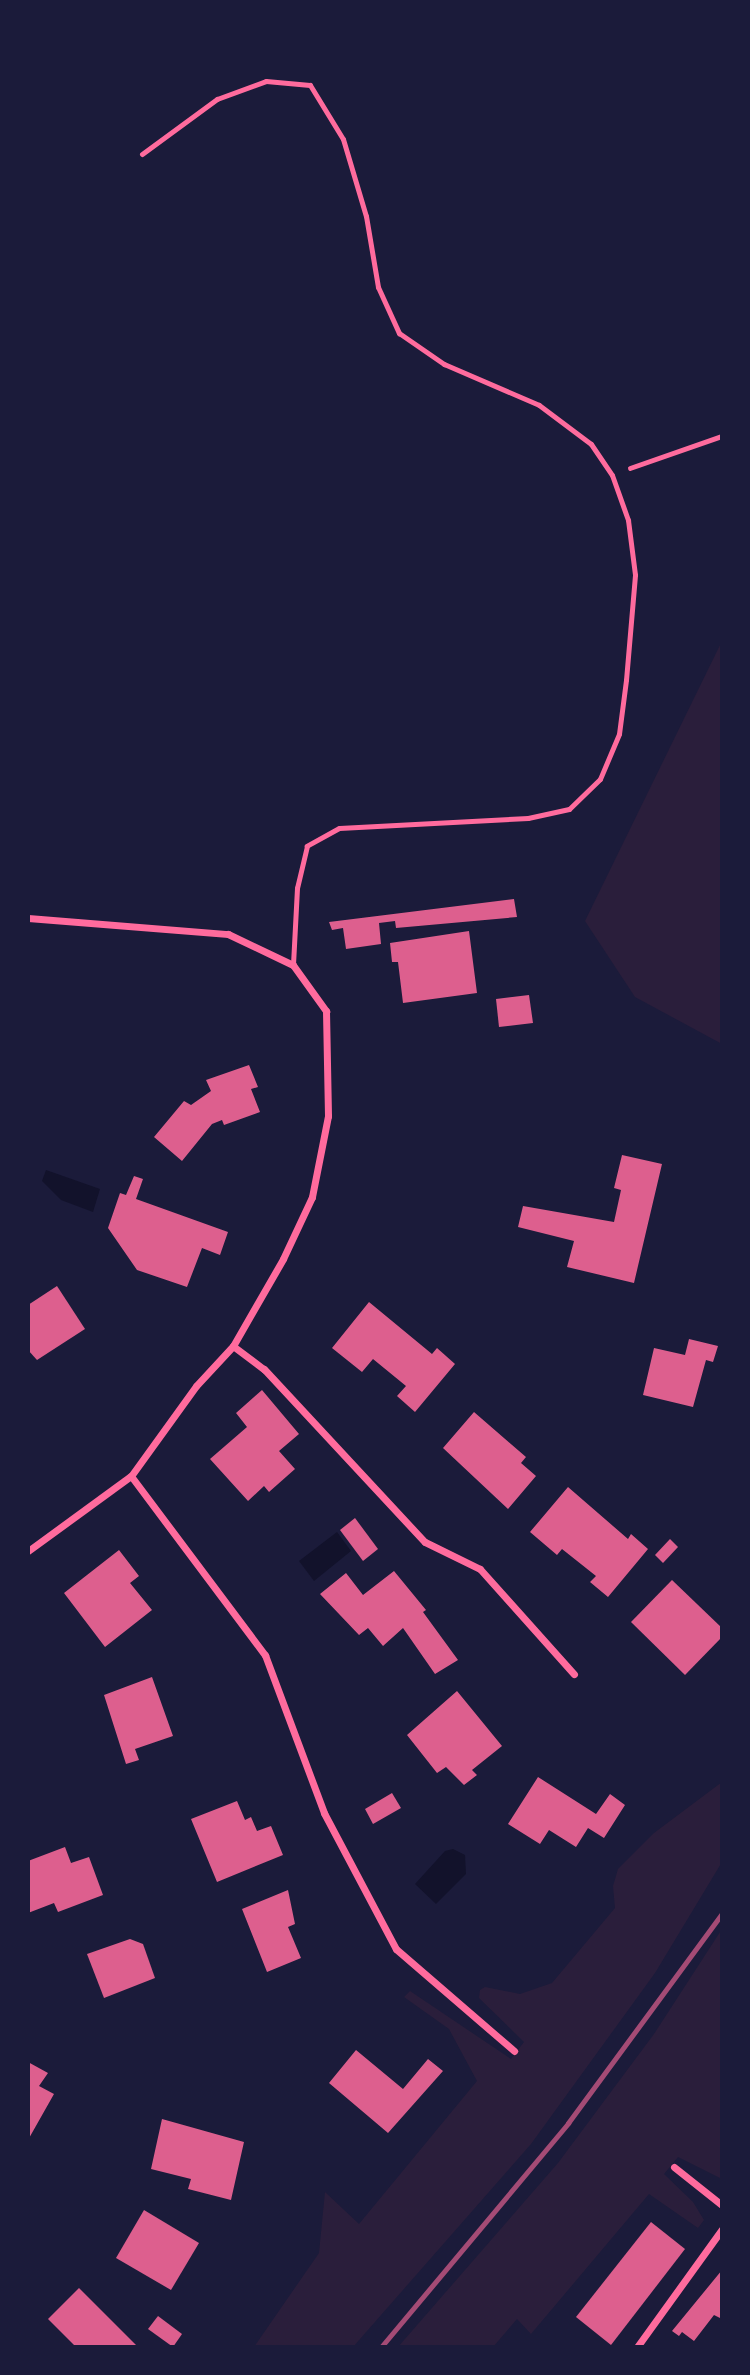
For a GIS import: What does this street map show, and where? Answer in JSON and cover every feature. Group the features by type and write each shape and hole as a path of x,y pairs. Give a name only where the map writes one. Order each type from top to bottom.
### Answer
{"street":[{"path":"28,918 229,934 293,965 326,1011 328,1116 312,1197 283,1259 233,1346 197,1386 131,1476 28,1551"},
{"path":"233,1346 264,1368 425,1542 480,1569 574,1674"},
{"path":"131,1476 265,1655 324,1813 396,1949 514,2051"},
{"path":"674,2167 722,2205"},
{"path":"637,2347 722,2229"}],"lane":[{"path":"142,154 217,99 266,81 310,85 343,139 366,216 378,287 400,333 444,364 539,405 592,444 612,475 628,520 635,575 619,734 600,779 569,809 528,818 339,828 307,846 297,888 293,965"}],"path":[{"path":"612,475 722,436"}],"shaded area":[{"path":"722,641 722,1044 635,997 585,921"},
{"path":"46,1170 100,1189 93,1212 61,1200 42,1181"},
{"path":"337,1532 351,1551 314,1581 299,1561"},
{"path":"722,1782 722,1862 655,1973 531,2144 353,2347 254,2347 319,2253 325,2192 359,2224 477,2081 449,2029 404,1997 410,1991 511,2059 524,2042 479,1998 480,1990 485,1987 520,1994 552,1983 615,1908 613,1886 618,1869 654,1833"},
{"path":"453,1849 465,1855 466,1874 436,1904 415,1884 445,1851"},
{"path":"722,1929 722,2179 678,2157 664,2174 693,2202 704,2220 698,2228 649,2194 531,2334 517,2319 493,2347 398,2347 558,2163 654,2034"}],"building":[{"path":"514,899 517,917 396,928 395,921 379,923 381,944 346,949 343,928 332,930 329,922"},
{"path":"469,931 477,993 403,1003 398,962 392,962 390,943"},
{"path":"529,995 533,1023 499,1027 496,999"},
{"path":"249,1065 258,1087 251,1089 260,1112 224,1125 222,1120 212,1124 182,1161 154,1137 184,1101 191,1105 211,1091 206,1080"},
{"path":"622,1155 662,1164 634,1283 567,1267 574,1241 518,1227 523,1206 614,1222 621,1190 614,1188"},
{"path":"134,1176 143,1179 136,1199 228,1232 220,1255 202,1248 187,1287 137,1270 108,1228 120,1193 126,1195"},
{"path":"57,1286 85,1329 37,1360 28,1350 28,1305"},
{"path":"369,1302 432,1354 437,1348 455,1364 415,1412 397,1396 406,1386 373,1359 362,1372 332,1348"},
{"path":"689,1339 718,1346 713,1362 706,1360 693,1407 643,1395 654,1348 685,1355"},
{"path":"262,1390 299,1434 279,1451 295,1469 269,1492 264,1486 248,1501 210,1459 247,1427 236,1413"},
{"path":"474,1412 526,1457 521,1463 536,1476 508,1509 443,1448"},
{"path":"568,1487 628,1539 631,1534 648,1549 608,1597 590,1582 596,1576 562,1549 557,1555 530,1532"},
{"path":"355,1518 378,1549 363,1561 340,1530"},
{"path":"670,1539 678,1547 663,1563 655,1555"},
{"path":"119,1550 139,1576 130,1583 152,1610 105,1647 64,1593"},
{"path":"394,1571 426,1610 423,1612 458,1660 435,1674 403,1628 383,1646 368,1628 359,1635 320,1594 346,1573 363,1595"},
{"path":"672,1580 722,1628 722,1637 685,1675 631,1622"},
{"path":"152,1677 173,1736 135,1749 139,1760 126,1764 104,1695"},
{"path":"457,1691 502,1746 472,1770 477,1775 464,1785 446,1767 437,1773 407,1735"},
{"path":"538,1777 596,1814 610,1794 625,1805 604,1838 588,1828 576,1847 549,1830 540,1844 508,1824"},
{"path":"392,1793 401,1808 373,1824 365,1809"},
{"path":"237,1801 245,1820 251,1817 257,1831 271,1826 283,1855 217,1882 191,1819"},
{"path":"65,1847 71,1863 89,1857 103,1895 58,1912 54,1903 28,1913 28,1861"},
{"path":"288,1890 295,1924 288,1927 301,1958 267,1972 242,1909"},
{"path":"130,1939 143,1944 155,1978 104,1998 87,1954"},
{"path":"356,2050 403,2089 428,2059 443,2071 388,2133 329,2083"},
{"path":"28,2062 48,2073 39,2086 54,2094 28,2140"},
{"path":"162,2119 244,2142 231,2200 188,2189 191,2179 151,2169"},
{"path":"144,2210 199,2243 171,2290 116,2258"},
{"path":"651,2222 685,2249 611,2345 576,2317"},
{"path":"722,2270 722,2319 714,2315 694,2341 682,2332 679,2336 672,2331"},
{"path":"79,2288 138,2347 76,2347 48,2319"},
{"path":"158,2316 182,2334 173,2347 148,2329"}],"railway":[{"path":"381,2347 568,2123 722,1913"}]}
